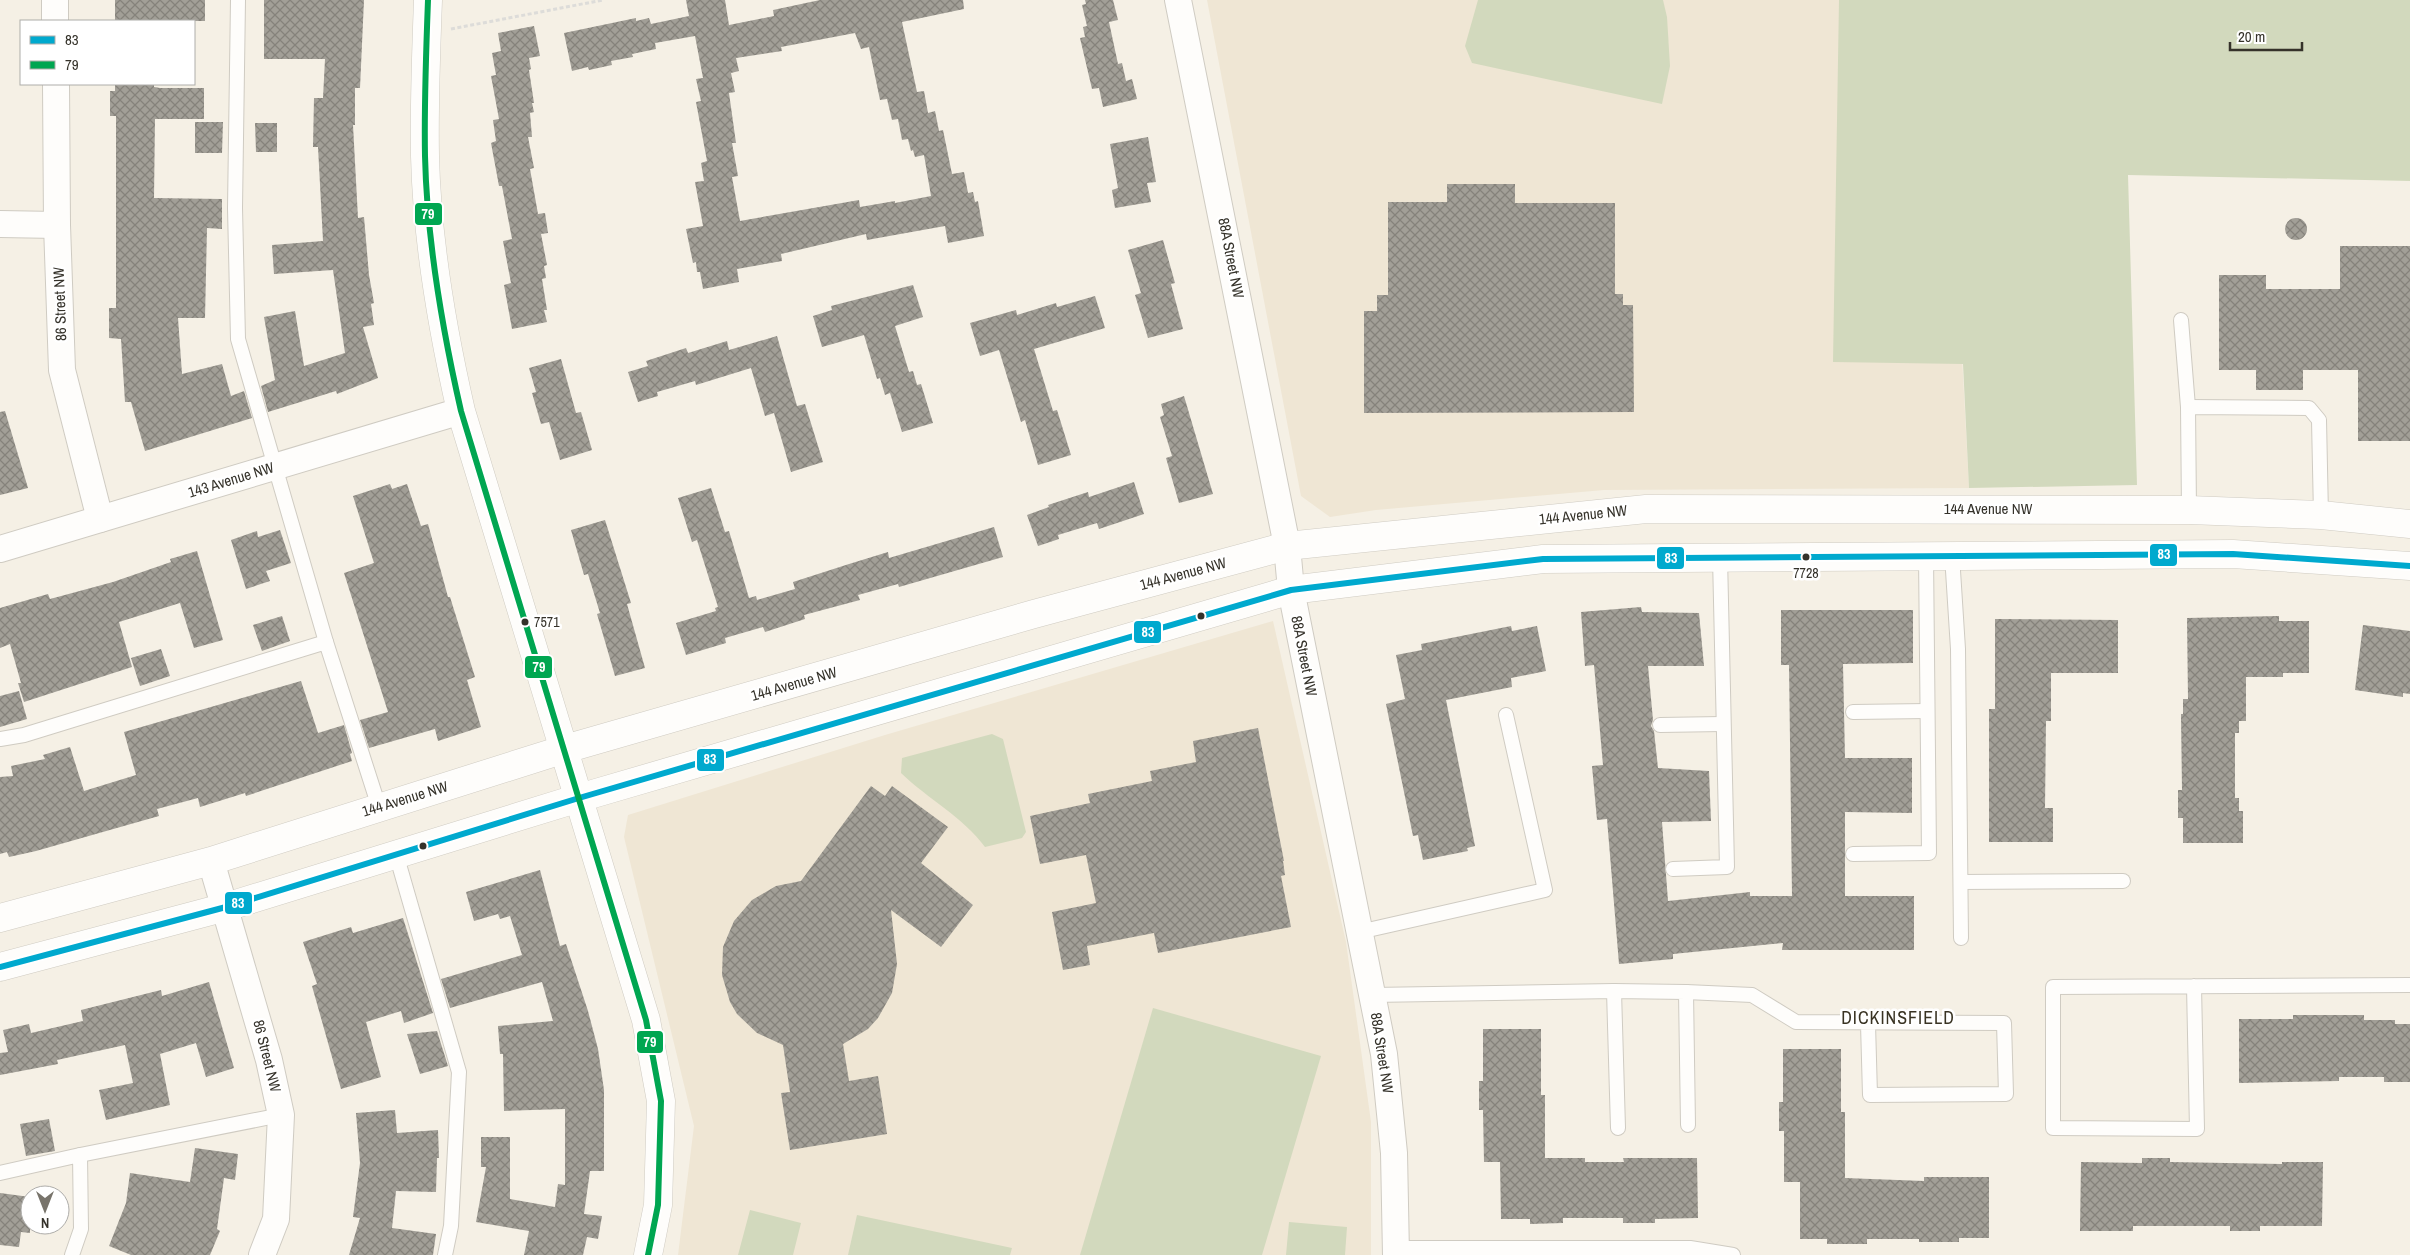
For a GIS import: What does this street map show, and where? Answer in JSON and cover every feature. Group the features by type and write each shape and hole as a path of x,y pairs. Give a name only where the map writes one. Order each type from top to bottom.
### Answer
{"street":[{"path":"55,0 56,20"},
{"path":"428,0 425,156 429,216 445,342 461,411 646,1020 660,1101 658,1206 648,1255"},
{"name":"88A Street NW","path":"1178,0 1287,546 1291,590 1384,1054 1392,1133 1396,1251"},
{"name":"86 Street NW","path":"56,85 57,224 62,370 100,519"},
{"path":"0,224 57,224"},
{"name":"143 Avenue NW","path":"0,549 461,411"},
{"name":"144 Avenue NW","path":"0,918 211,860 565,750 1044,612 1287,546 1646,509 2189,510 2321,515 2410,524"},
{"path":"0,967 226,907 579,798 1291,590 1543,559 2233,554 2410,566"},
{"name":"86 Street NW","path":"211,860 269,1060 281,1116 276,1219 262,1255"}],"lane":[{"path":"238,0 235,208 238,339 326,642 379,807"},
{"path":"2181,320 2188,406 2189,510"},
{"path":"2188,406 2309,408 2319,420 2321,515"},
{"path":"1853,854 1929,853 1926,555"},
{"path":"1952,555 1958,649 1961,938"},
{"path":"1673,869 1727,867 1722,724 1720,557"},
{"path":"0,739 24,735 326,642"},
{"path":"1853,712 1927,711"},
{"path":"1359,932 1545,890 1506,715"},
{"path":"1660,725 1722,724"},
{"path":"396,854 459,1072 451,1226 445,1255"},
{"path":"1961,882 2123,881"},
{"path":"2194,986 2197,1129 2053,1128 2053,987 2194,986 2410,985"},
{"path":"1372,995 1614,991 1686,992 1752,995 1796,1022 1868,1024 2004,1023 2006,1094 1870,1095 1868,1024"},
{"path":"1614,991 1618,1128"},
{"path":"1686,992 1688,1125"},
{"path":"0,1173 80,1155 281,1116"},
{"path":"72,1255 81,1228 80,1155"},
{"path":"1396,1251 1690,1248 1733,1255"}],"path":[{"path":"427,28 453,29 588,1 603,0"}],"shaded area":[{"path":"1207,0 1943,0 1969,488 1604,490 1376,510 1330,517 1301,496"},
{"path":"1273,621 1346,942 1371,1122 1371,1255 678,1255 694,1126 624,837 628,815 885,735"}],"green space":[{"path":"1478,0 1663,0 1667,17 1670,66 1662,104 1472,63 1465,46"},
{"path":"1839,0 2410,0 2410,181 2128,175 2137,485 1969,488 1963,364 1833,362"},
{"path":"992,734 1003,739 1026,832 1022,838 985,847 956,817 901,773 902,758"},
{"path":"1153,1008 1321,1056 1262,1255 1080,1255"},
{"path":"750,1210 801,1223 793,1255 738,1255"},
{"path":"857,1215 1012,1248 1010,1255 848,1255"},
{"path":"1289,1222 1347,1227 1345,1255 1286,1255"}],"building":[{"path":"115,0 205,0 205,21 115,20"},
{"path":"264,0 364,0 360,88 355,88 355,125 353,125 358,218 364,217 369,275 374,303 371,304 374,325 363,327 378,378 337,394 336,391 268,412 261,386 275,380 264,317 295,311 304,366 345,353 333,270 274,274 272,245 323,241 318,147 313,147 314,98 323,98 325,59 264,59"},
{"path":"686,0 725,0 729,25 774,16 773,10 820,0 963,0 964,9 902,22 917,92 924,91 928,113 935,111 939,131 943,130 952,174 964,172 968,193 973,192 975,202 978,201 984,236 948,243 945,226 867,240 866,234 781,254 782,261 737,269 739,282 703,289 700,272 697,272 696,262 693,263 686,229 703,226 695,182 704,181 701,163 707,161 696,102 701,101 696,79 703,78 695,36 655,43 656,49 632,54 633,57 611,61 612,65 589,70 588,67 572,71 564,33 636,18 636,21 649,18 651,24 689,16","holes":["855,33 861,49 869,47 880,100 887,99 892,120 898,119 902,140 908,139 911,151 913,150 915,157 924,155 931,196 860,207 859,200 740,221 732,177 738,176 732,143 736,143 729,93 735,92 731,73 739,71 736,58 782,51 781,47"]},
{"path":"1085,0 1113,0 1118,20 1109,22 1118,64 1122,63 1126,81 1132,79 1137,99 1103,107 1099,88 1092,89 1080,38 1085,37 1083,27 1087,26 1082,5 1086,4"},
{"path":"534,26 540,56 529,58 534,112 530,113 532,137 528,137 534,168 530,169 538,214 545,213 548,233 541,234 547,265 544,266 546,278 542,279 547,310 544,310 547,322 512,329 504,285 511,283 503,241 512,239 502,186 499,186 491,143 496,141 493,120 499,119 491,76 496,75 492,53 501,51 498,33"},
{"path":"115,85 204,88 204,119 155,119 154,198 222,199 222,229 207,228 205,318 178,318 182,374 222,364 231,396 244,391 252,418 145,451 131,402 125,402 121,339 109,338 109,308 116,308 116,116 110,116 110,91 115,91"},
{"path":"195,122 223,122 222,153 195,153"},
{"path":"255,123 277,123 277,152 256,152"},
{"path":"1148,137 1156,182 1147,183 1151,202 1115,208 1112,190 1118,188 1110,144"},
{"path":"1447,184 1515,184 1515,203 1615,203 1615,294 1623,294 1623,305 1633,305 1634,412 1364,413 1364,311 1377,311 1377,295 1388,295 1388,202 1447,202"},
{"path":"2296,218 2304,221 2307,229 2304,237 2296,240 2288,237 2285,229 2288,221"},
{"path":"1163,240 1175,283 1171,284 1183,329 1148,338 1135,295 1141,293 1128,250"},
{"path":"2340,246 2410,246 2410,441 2358,441 2358,370 2303,370 2303,390 2256,390 2256,370 2219,370 2219,275 2266,275 2266,289 2340,289"},
{"path":"913,285 923,317 895,326 909,372 913,371 917,385 921,384 933,423 902,432 890,393 885,395 880,378 877,379 864,335 822,347 813,316 832,310 831,306"},
{"path":"1095,296 1105,328 1034,349 1053,411 1057,410 1071,455 1038,465 1025,420 1021,422 999,350 980,356 970,323 1016,310 1017,315 1056,303 1057,307"},
{"path":"777,336 797,406 805,404 823,462 791,472 774,413 765,416 751,368 696,385 695,381 657,392 658,396 638,402 628,372 648,366 646,361 686,348 688,353 727,341 729,350"},
{"path":"561,359 576,413 581,412 592,450 560,460 549,422 541,424 532,393 536,392 529,368"},
{"path":"1184,396 1213,494 1179,503 1166,458 1172,456 1160,417 1164,415 1161,404"},
{"path":"5,411 28,488 0,495 0,412"},
{"path":"1134,482 1144,514 1099,529 1097,523 1058,535 1059,539 1038,546 1027,515 1049,507 1048,505 1088,492 1089,497"},
{"path":"390,484 392,489 407,484 421,526 428,524 448,597 450,597 475,677 467,680 481,727 438,741 435,729 369,748 360,720 388,712 344,573 374,563 353,496"},
{"path":"711,488 725,532 729,531 749,598 756,596 757,600 795,589 793,582 849,564 888,552 889,558 994,527 1003,557 899,587 898,584 858,595 860,600 804,615 805,619 765,632 763,627 725,638 726,643 686,655 676,623 716,611 715,608 718,607 697,540 692,542 678,498"},
{"path":"605,520 631,603 627,604 645,668 615,676 597,614 600,613 588,574 584,575 571,530"},
{"path":"280,530 291,563 266,571 270,581 246,589 231,540 257,531 258,537"},
{"path":"197,551 223,640 194,648 180,603 119,622 132,667 24,702 18,683 21,683 10,644 0,648 0,608 48,594 50,599 113,582 171,562 170,559"},
{"path":"1641,607 1642,612 1699,613 1704,666 1648,666 1653,720 1651,726 1654,731 1658,768 1709,771 1711,821 1662,822 1668,901 1750,892 1750,896 1792,896 1789,665 1781,665 1781,610 1913,610 1913,663 1843,664 1845,758 1912,758 1912,813 1845,812 1845,896 1914,896 1914,950 1782,950 1783,943 1673,954 1673,959 1619,964 1607,819 1597,820 1592,766 1603,765 1594,665 1585,666 1581,612"},
{"path":"282,616 290,641 262,651 253,625"},
{"path":"2279,616 2279,621 2309,621 2309,673 2283,673 2283,677 2246,677 2246,721 2239,721 2239,733 2235,733 2235,798 2239,798 2239,811 2243,811 2243,843 2183,843 2183,818 2178,818 2178,790 2182,790 2181,714 2183,714 2183,699 2188,699 2187,618"},
{"path":"1995,619 2118,620 2118,673 2051,673 2051,721 2046,721 2045,808 2053,808 2053,842 1989,842 1989,709 1995,709"},
{"path":"2363,625 2410,631 2410,694 2403,693 2403,697 2355,690"},
{"path":"1511,626 1512,631 1537,626 1546,671 1511,678 1512,687 1446,700 1475,846 1467,848 1468,851 1423,860 1418,835 1413,836 1386,704 1405,699 1396,655 1422,650 1421,644"},
{"path":"161,649 170,676 140,686 131,658"},
{"path":"301,681 318,733 344,725 352,753 350,754 352,761 246,796 245,793 200,807 198,798 157,809 159,816 36,851 9,857 7,852 0,854 0,777 13,776 11,766 45,759 43,755 70,747 84,791 136,775 124,732"},
{"path":"19,691 27,719 0,727 0,696"},
{"path":"1258,728 1284,861 1285,875 1281,876 1291,927 1158,953 1154,933 1087,946 1090,965 1063,970 1052,912 1096,903 1086,855 1040,864 1030,816 1090,803 1088,794 1152,781 1150,771 1196,762 1193,741"},
{"path":"871,786 885,796 892,786 948,827 921,863 973,905 941,947 891,910 897,964 892,993 878,1018 868,1029 843,1044 849,1081 878,1076 887,1134 790,1150 781,1093 790,1092 783,1045 757,1033 737,1014 730,1002 722,975 723,947 734,921 752,900 776,886 801,881"},
{"path":"540,870 560,946 566,944 588,1011 598,1049 604,1090 604,1171 590,1171 584,1214 602,1216 598,1239 587,1237 583,1255 524,1255 529,1231 476,1222 486,1167 481,1167 481,1137 510,1137 510,1199 555,1207 558,1184 565,1185 565,1109 504,1111 503,1054 500,1054 498,1026 553,1021 542,982 450,1008 441,979 522,955 510,916 500,919 498,914 474,921 466,892"},
{"path":"403,918 433,1013 404,1023 401,1011 366,1022 381,1077 341,1089 312,986 317,984 303,942 351,927 353,933"},
{"path":"209,982 234,1068 206,1077 196,1043 160,1054 170,1105 106,1120 99,1090 133,1083 125,1045 57,1060 58,1064 0,1075 0,1053 8,1052 3,1030 29,1024 31,1033 83,1021 81,1010 161,990 162,996"},
{"path":"2293,1015 2364,1015 2364,1020 2395,1020 2395,1024 2410,1024 2410,1082 2384,1082 2384,1077 2339,1077 2339,1081 2239,1083 2239,1019 2293,1019"},
{"path":"1483,1029 1541,1029 1541,1095 1545,1095 1545,1158 1585,1158 1585,1162 1624,1162 1623,1158 1697,1158 1698,1218 1655,1219 1655,1223 1623,1223 1623,1218 1563,1218 1563,1223 1530,1224 1530,1219 1501,1219 1500,1162 1484,1162 1483,1110 1479,1110 1479,1081 1483,1081"},
{"path":"437,1031 448,1066 420,1074 407,1034"},
{"path":"1783,1049 1841,1049 1841,1112 1845,1112 1845,1178 1924,1181 1924,1177 1989,1177 1989,1238 1959,1238 1959,1242 1919,1242 1919,1239 1867,1239 1867,1244 1827,1244 1827,1239 1800,1239 1800,1182 1784,1182 1784,1131 1779,1131 1779,1102 1783,1102"},
{"path":"395,1110 397,1133 438,1130 439,1158 437,1158 436,1192 396,1191 392,1228 436,1234 433,1255 349,1255 360,1218 353,1217 360,1163 356,1113"},
{"path":"49,1119 55,1151 26,1156 20,1124"},
{"path":"195,1148 238,1154 235,1180 224,1178 217,1229 220,1231 210,1255 131,1255 109,1246 126,1203 130,1173 190,1182"},
{"path":"2142,1158 2170,1158 2170,1162 2282,1164 2282,1162 2323,1162 2322,1226 2260,1226 2260,1231 2230,1231 2230,1226 2133,1226 2133,1231 2080,1231 2081,1162 2142,1163"},
{"path":"0,1193 20,1196 19,1247 0,1245"}],"transit line":[{"name":"79","path":"428,0 425,117 426,188 432,253 442,317 461,411 646,1020 661,1101 658,1205 648,1255"},
{"name":"83","path":"0,967 226,907 579,798 1291,590 1543,559 2233,554 2410,566"}],"place":[{"name":"7728","path":"1806,557"},
{"name":"7571","path":"525,622"}],"district":[{"name":"DICKINSFIELD","path":"1898,1018"}]}
